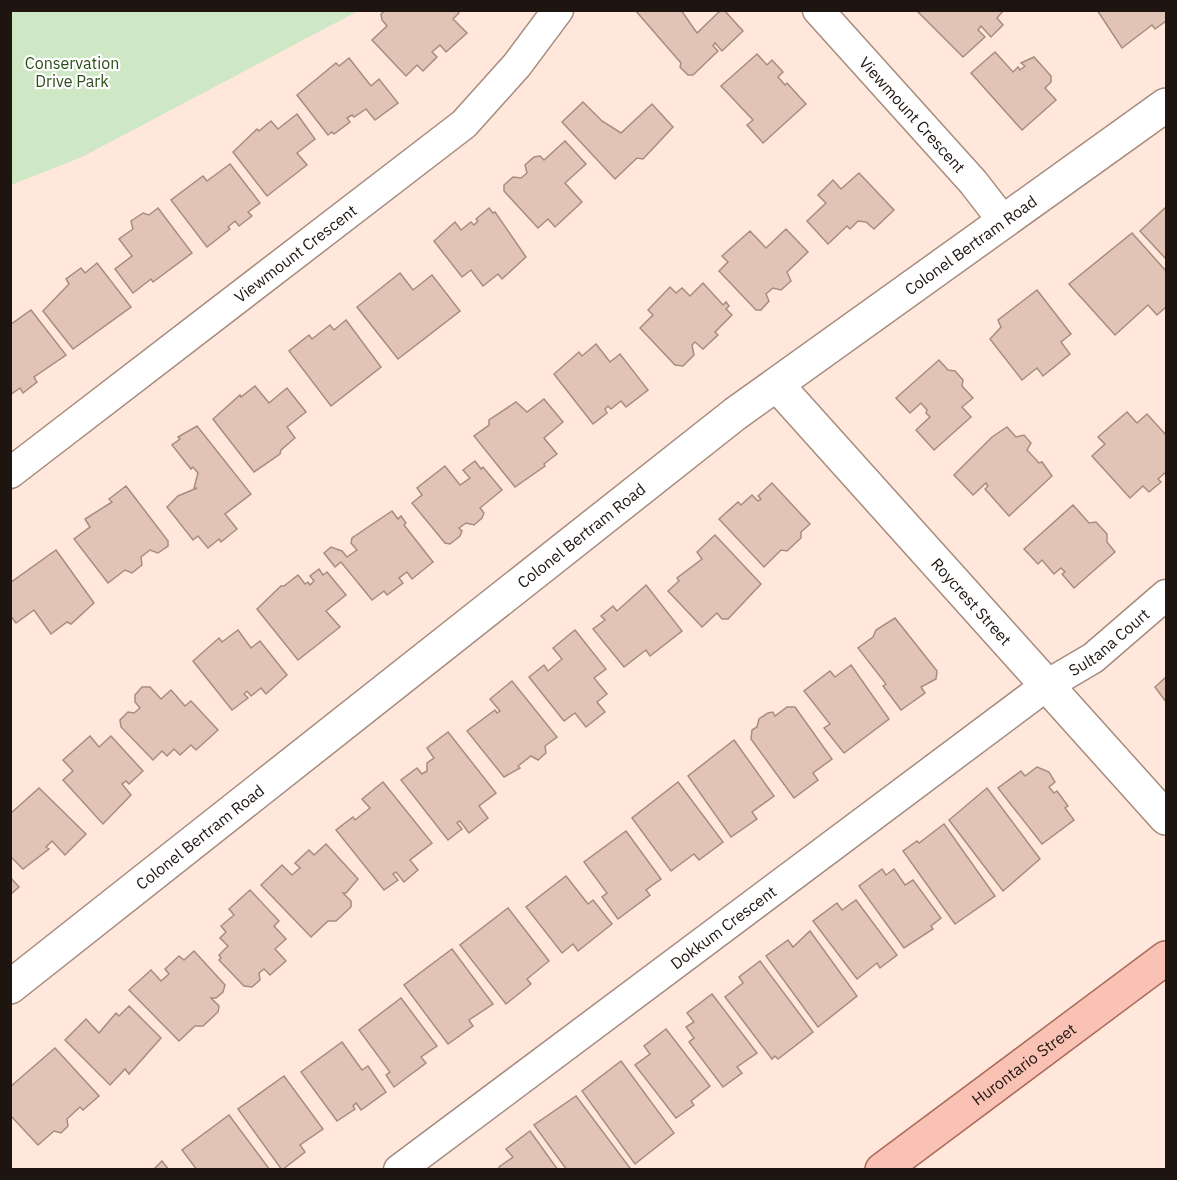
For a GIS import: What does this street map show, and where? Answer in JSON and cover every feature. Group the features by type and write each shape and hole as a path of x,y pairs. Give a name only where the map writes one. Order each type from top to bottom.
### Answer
{"main road":[{"name":"Hurontario Street","path":"882,1170 1167,958"}],"street":[{"name":"Viewmount Crescent","path":"10,472 464,124 517,65 558,10"},
{"name":"Viewmount Crescent","path":"818,10 973,182 1004,222"},
{"name":"Colonel Bertram Road","path":"10,987 725,422 917,282 1167,105"},
{"name":"Roycrest Street","path":"777,386 1167,818"},
{"name":"Sultana Court","path":"1047,685 1093,658 1167,595"},
{"name":"Dokkum Crescent","path":"399,1170 1047,685"}],"green space":[{"name":"Conservation Drive Park","path":"11,10 358,11 82,157 11,185"}],"building":[{"path":"386,10 457,10 459,13 453,19 467,33 446,52 440,45 432,52 437,57 423,71 417,65 406,76 372,40 387,26 381,14"},
{"path":"635,10 681,10 697,33 721,10 724,10 743,31 722,51 715,43 713,46 718,51 693,75 688,75 680,67 681,63"},
{"path":"916,10 1004,10 997,18 1003,25 991,37 981,26 978,30 985,37 963,57"},
{"path":"1097,10 1166,10 1166,21 1155,29 1152,25 1122,48"},
{"path":"995,52 1013,72 1018,67 1020,70 1025,66 1021,63 1034,57 1051,76 1051,82 1045,88 1056,100 1022,130 971,73"},
{"path":"757,54 767,65 772,60 783,72 778,77 785,85 787,83 806,104 763,143 747,125 753,120 721,86"},
{"path":"349,58 371,86 379,79 398,103 375,120 366,109 354,117 352,115 347,118 350,122 334,134 332,132 328,135 297,95 336,63 339,66"},
{"path":"583,102 602,121 621,133 652,104 673,127 643,159 637,158 615,179 562,122"},
{"path":"297,114 315,139 297,153 307,165 267,196 233,152 257,129 259,131 271,121 278,129"},
{"path":"565,141 586,164 565,183 582,202 555,227 548,219 538,228 504,191 504,185 513,177 521,178 527,173 525,165 534,157 540,156 544,160"},
{"path":"230,164 260,203 248,212 252,216 239,226 235,221 228,227 230,229 207,247 171,200 203,176 207,181"},
{"path":"859,173 894,210 874,229 866,222 858,221 850,229 847,226 828,244 807,221 826,203 818,195 833,180 841,189"},
{"path":"1166,207 1166,259 1140,231"},
{"path":"158,208 192,253 153,282 151,279 133,293 115,269 132,256 119,239 133,229 131,221 143,213 149,215"},
{"path":"489,208 493,213 495,212 526,257 502,279 498,274 483,286 471,270 462,277 434,241 455,222 461,230 471,222 474,225 478,221 476,219"},
{"path":"786,229 808,252 787,272 791,281 781,290 773,288 766,294 769,301 761,310 756,310 719,271 728,262 722,256 750,231 766,248"},
{"path":"1132,233 1166,271 1166,307 1157,315 1148,305 1115,335 1069,284"},
{"path":"97,263 131,307 73,349 43,311 69,284 66,279 81,268 85,273"},
{"path":"400,273 413,290 432,275 460,311 398,359 357,307"},
{"path":"703,283 723,305 726,302 729,306 726,309 732,315 715,332 718,335 703,349 695,342 692,345 694,355 683,366 675,365 640,328 653,315 648,310 670,287 676,293 682,288 690,296"},
{"path":"1037,290 1071,334 1061,342 1070,354 1043,376 1037,368 1022,380 990,339 1001,327 998,320"},
{"path":"31,310 66,355 34,377 37,382 23,393 20,388 10,395 10,325"},
{"path":"346,320 381,367 331,406 289,351 309,335 312,339 330,325 334,330"},
{"path":"596,344 610,362 620,354 648,390 626,407 621,401 611,409 608,406 605,409 607,413 593,424 554,374 579,352 582,356"},
{"path":"939,360 948,370 955,371 963,380 962,386 973,398 962,407 971,417 934,450 916,430 930,417 926,413 927,410 921,403 910,413 896,398"},
{"path":"255,386 269,403 287,388 306,412 287,427 295,438 281,450 280,454 254,472 213,419 240,395 241,397"},
{"path":"544,399 563,422 544,438 557,454 544,464 545,466 515,487 474,436 489,425 489,420 516,402 527,412"},
{"path":"1127,412 1137,423 1147,414 1166,435 1166,472 1158,479 1161,482 1149,492 1143,486 1130,498 1092,456 1105,444 1098,437"},
{"path":"197,426 251,494 225,514 237,529 221,542 219,539 208,548 198,536 193,540 167,507 178,496 197,488 194,488 198,473 193,467 191,469 172,445 180,439 178,437"},
{"path":"1007,427 1016,437 1024,435 1031,443 1027,450 1039,463 1042,462 1052,476 1009,516 985,489 988,486 986,483 973,495 954,475 992,437"},
{"path":"475,461 502,490 480,508 484,513 482,518 474,525 466,523 459,528 462,531 460,536 450,544 445,543 412,503 422,495 417,488 445,466 460,485 470,478 463,470"},
{"path":"772,483 810,524 801,532 801,538 787,551 781,550 764,567 719,519 738,502 741,505 752,495 758,501 761,499 758,496"},
{"path":"126,486 168,541 168,546 158,553 150,550 141,557 142,565 132,573 125,570 108,583 74,539 90,527 85,519 112,502 109,499"},
{"path":"1073,505 1089,523 1096,522 1107,534 1107,542 1115,552 1074,588 1062,574 1065,572 1061,568 1054,574 1042,560 1038,564 1024,549"},
{"path":"392,511 398,519 401,516 406,523 404,525 433,562 412,579 407,572 399,578 403,583 387,595 384,591 372,600 341,562 335,567 324,553 331,547 342,551 347,557 357,550 351,543 352,538"},
{"path":"715,535 761,584 728,619 722,619 717,613 702,627 668,591 679,581 677,578 702,559 697,552"},
{"path":"56,550 94,603 71,624 67,622 51,634 34,610 16,623 10,615 10,583"},
{"path":"319,569 323,575 327,572 346,595 326,611 340,627 298,660 257,609 281,586 298,575 305,584 308,582 310,585 314,581 310,576"},
{"path":"646,585 682,631 650,656 646,650 624,667 593,629 605,620 601,616 613,606 617,611"},
{"path":"895,618 937,671 936,679 921,687 925,693 901,710 883,686 886,684 858,648 873,637 876,630"},
{"path":"238,630 251,648 260,641 287,675 266,694 261,688 251,696 247,691 244,694 248,698 232,710 193,661 219,638 222,642"},
{"path":"575,630 606,669 594,678 607,694 597,702 605,712 586,727 575,713 564,721 529,677 544,665 548,671 562,659 553,648"},
{"path":"851,665 889,719 844,753 824,728 830,724 804,691 830,671 835,677"},
{"path":"1166,677 1166,702 1155,687"},
{"path":"512,681 557,737 545,746 546,753 538,760 531,756 518,766 520,768 504,777 467,731 495,710 497,713 500,711 490,699"},
{"path":"142,687 150,687 161,699 171,690 185,706 191,701 218,730 196,750 191,745 180,755 174,749 167,756 162,751 153,760 121,727 120,720 128,712 134,713 140,708 135,702 135,695"},
{"path":"787,707 795,707 832,759 813,773 818,780 794,798 751,739 752,730 757,727 759,719 773,712 775,716"},
{"path":"448,732 496,793 479,806 488,818 469,833 460,821 457,823 462,829 448,840 401,780 417,768 422,774 427,771 427,763 434,758 427,748"},
{"path":"90,736 99,747 111,736 143,771 129,784 126,781 122,784 131,795 103,824 63,780 73,771 63,760"},
{"path":"734,740 774,796 752,812 757,819 731,837 688,776"},
{"path":"1037,767 1049,772 1055,782 1049,787 1054,793 1057,791 1068,806 1065,808 1074,820 1042,844 998,788 1021,771 1025,776"},
{"path":"383,782 432,843 410,860 418,870 404,882 396,872 393,874 398,880 384,890 336,830 353,817 355,820 370,808 362,799"},
{"path":"678,782 723,842 699,860 694,854 671,871 632,818"},
{"path":"39,788 86,834 65,855 52,841 46,847 49,849 23,869 10,856 10,814"},
{"path":"987,788 1040,859 1003,891 949,820"},
{"path":"944,824 995,896 955,924 903,851 917,841 919,843"},
{"path":"626,831 661,879 646,890 650,895 618,919 602,897 607,893 584,862"},
{"path":"326,844 358,879 346,893 343,893 351,901 351,907 336,921 328,921 311,937 261,885 282,865 292,875 300,868 295,863 309,850 314,855"},
{"path":"882,869 886,875 894,869 905,885 913,880 941,918 931,926 933,929 904,948 859,886"},
{"path":"566,876 588,904 593,900 612,924 578,951 573,944 562,953 526,907"},
{"path":"10,877 19,887 10,895"},
{"path":"250,890 279,921 274,926 286,939 275,949 286,961 270,975 264,969 259,973 260,980 252,987 244,986 219,960 221,958 219,955 228,946 220,938 226,932 221,926 234,915 229,909"},
{"path":"856,900 897,955 880,968 877,963 857,979 813,921 837,903 842,910"},
{"path":"508,908 549,961 527,979 531,984 506,1004 460,945"},
{"path":"810,931 857,996 818,1027 766,956 788,940 793,947"},
{"path":"452,949 493,1004 469,1020 473,1026 448,1044 404,985"},
{"path":"194,951 225,985 223,992 216,998 211,998 219,1006 218,1012 203,1026 195,1026 179,1041 129,990 151,970 161,981 169,974 165,969 179,956 184,960"},
{"path":"760,961 813,1032 778,1059 775,1056 772,1059 725,997 743,983 739,977"},
{"path":"712,994 757,1053 737,1067 742,1073 723,1087 689,1042 694,1038 686,1027 694,1022 687,1013"},
{"path":"401,998 437,1046 421,1057 426,1063 394,1087 386,1075 390,1072 359,1030"},
{"path":"129,1006 161,1038 129,1074 125,1069 110,1085 65,1040 86,1019 99,1033 116,1013 119,1016"},
{"path":"666,1029 710,1086 691,1101 694,1105 676,1118 635,1065 650,1054 644,1046"},
{"path":"342,1042 362,1070 368,1066 386,1092 361,1110 356,1103 353,1106 355,1109 337,1121 301,1072"},
{"path":"55,1048 99,1096 83,1110 80,1107 67,1119 68,1126 61,1133 54,1131 38,1145 10,1115 10,1087"},
{"path":"621,1061 674,1133 635,1164 582,1091"},
{"path":"284,1076 323,1129 300,1145 305,1152 282,1170 238,1109"},
{"path":"576,1096 630,1168 629,1170 567,1170 534,1125"},
{"path":"229,1115 270,1170 197,1170 182,1150"},
{"path":"530,1131 558,1170 500,1170 499,1167 513,1157 506,1149"},
{"path":"162,1161 169,1170 153,1170"}]}
